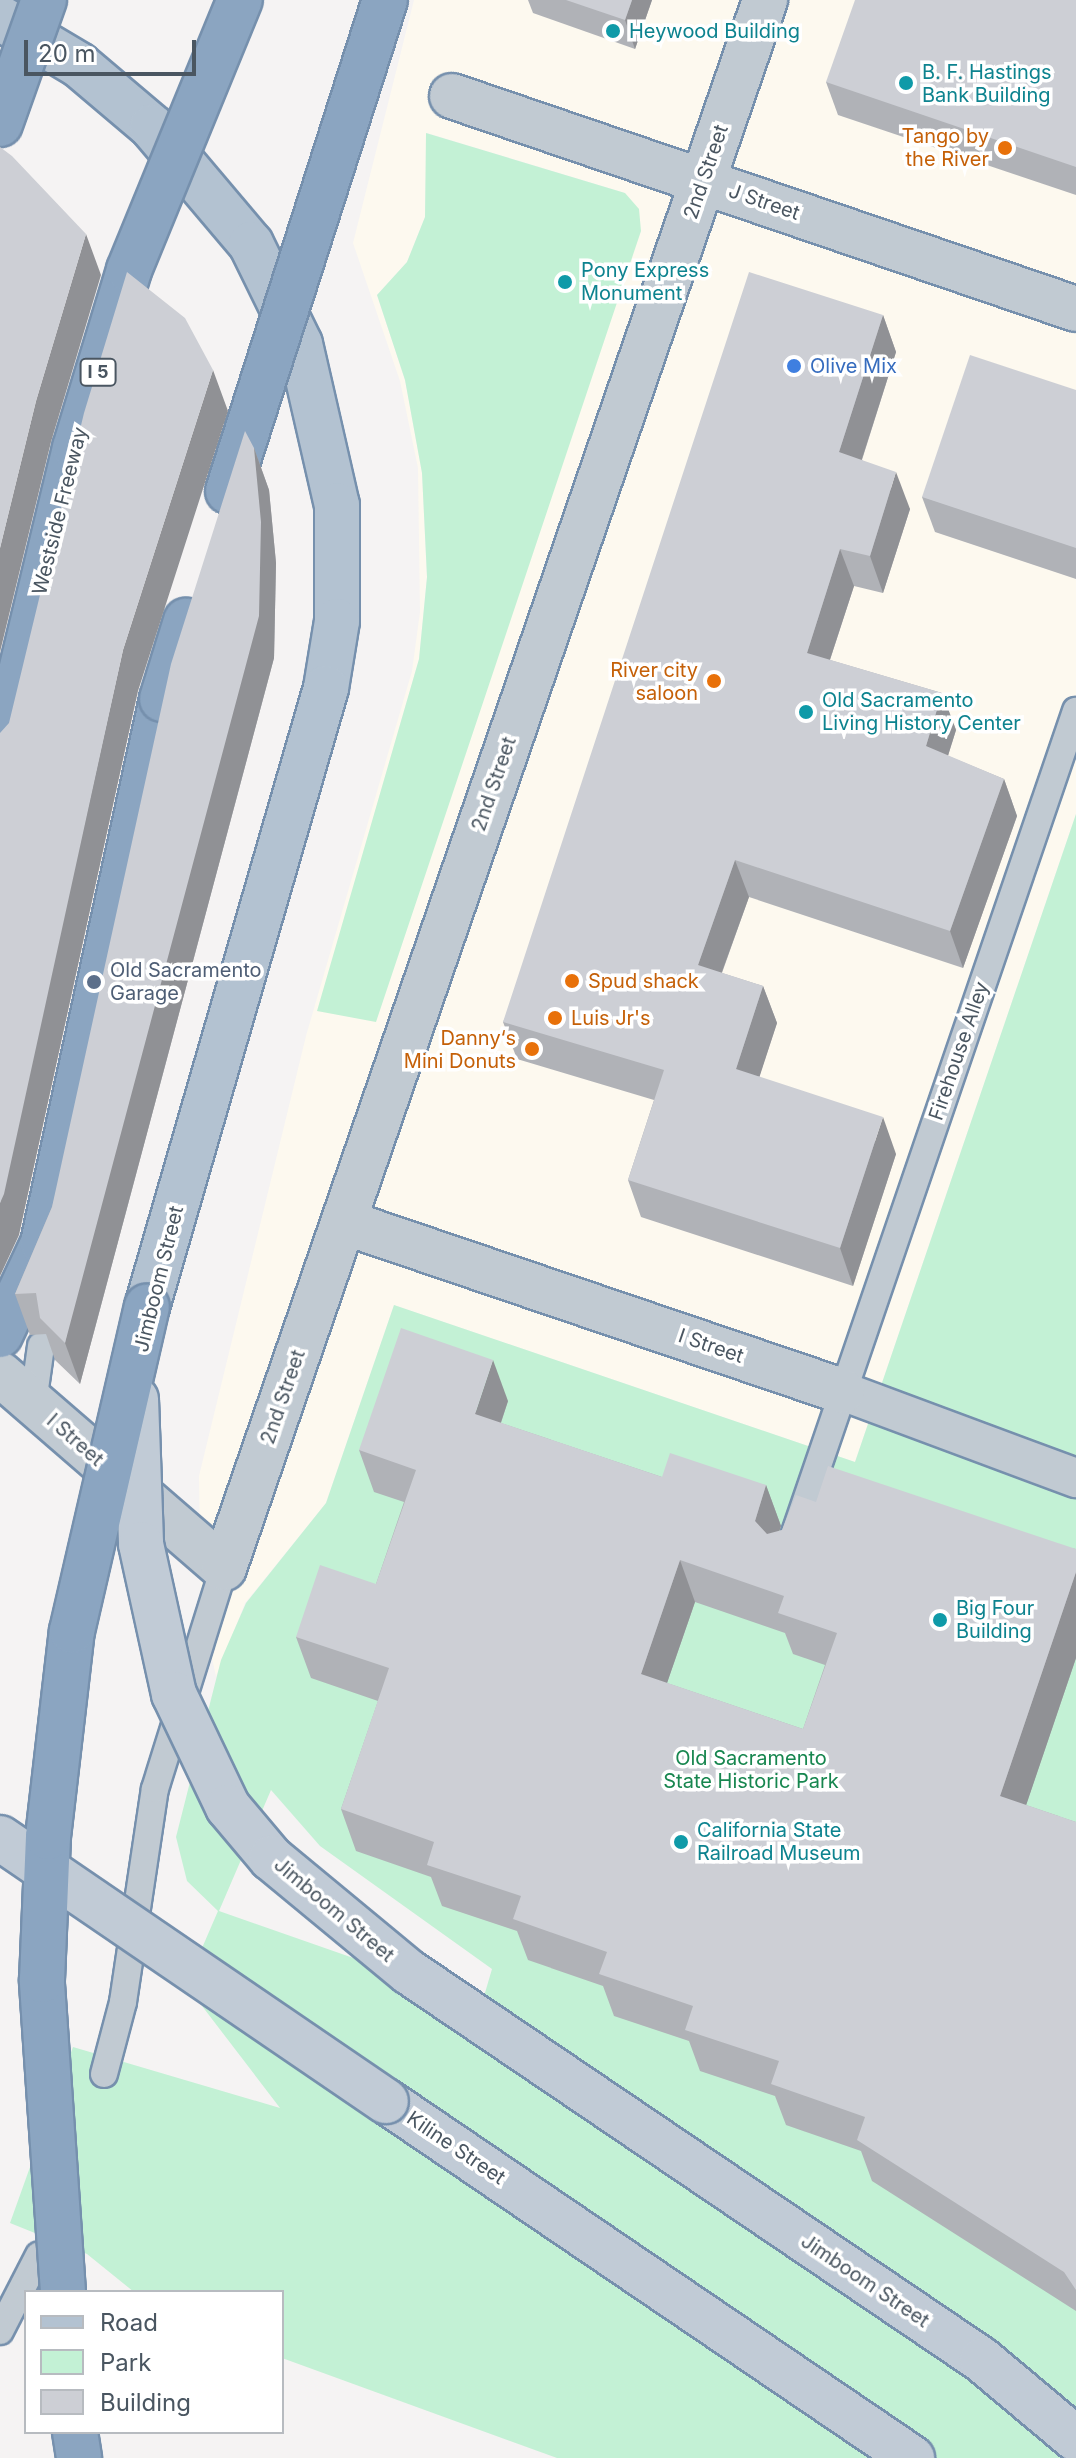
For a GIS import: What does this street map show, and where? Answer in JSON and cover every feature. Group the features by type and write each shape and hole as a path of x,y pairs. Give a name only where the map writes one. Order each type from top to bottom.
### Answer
{"highway":[{"path":"0,124 44,0"},
{"name":"Westside Freeway","path":"0,758 75,448 129,270 240,0"},
{"path":"215,532 385,0"},
{"path":"20,1335 43,1243 162,699 200,577"},
{"path":"63,2290 42,1980 48,1837 72,1631 147,1307"},
{"path":"75,2434 79,2458"}],"main road":[{"name":"Jimboom Street","path":"0,18 79,65 213,192 251,244 300,344 337,505 337,608 326,688 147,1307 134,1421 141,1544 174,1694 228,1807 282,1868 409,1972 982,2360 1076,2439"},
{"name":"Kiline Street","path":"0,1838 912,2458"}],"street":[{"name":"2nd Street","path":"224,1568 765,0"},
{"name":"J Street","path":"452,96 1076,309"},
{"name":"I Street","path":"344,1222 842,1391 1076,1478"},
{"name":"I Street","path":"14,1387 224,1568"}],"lane":[{"name":"Firehouse Alley","path":"786,1560 1076,711"},
{"path":"14,1387 20,1335"},
{"path":"104,2074 123,2002 155,1789 224,1568"},
{"path":"0,2331 39,2255"}],"shaded area":[{"path":"414,0 1076,0 1076,814 855,1462 394,1305 326,1503 245,1603 216,1676 201,1610 199,1476 306,1036 412,671 420,612 418,468 400,381 353,243","holes":["427,133 625,193 641,231 318,1010 419,659 427,577 422,473 405,380 377,295 407,262 425,217"]}],"green space":[{"path":"426,133 625,193 639,209 641,231 376,1022 317,1011 419,659 427,577 422,473 405,380 377,295 407,262 425,217"},
{"name":"Old Sacramento State Historic Park","path":"1076,814 1076,2458 557,2458 284,2359 284,2290 132,2290 87,2254 10,2223 73,2047 280,2108 186,1985 218,1911 187,1881 176,1837 221,1660 246,1603 326,1503 394,1305 855,1462","holes":["271,1790 320,1846 492,1969 482,2003 219,1911"]}],"building":[{"path":"566,0 632,0 625,20"},
{"path":"855,0 1076,0 1076,167 826,82"},
{"path":"0,147 86,234 36,401 0,548"},
{"path":"127,272 185,318 213,370 123,650 0,1203 0,733 9,723 84,413"},
{"path":"749,272 883,315 839,452 896,472 870,556 840,549 807,653 942,693 926,746 1004,779 950,931 735,860 698,965 763,986 736,1069 883,1117 840,1248 628,1180 664,1070 503,1022"},
{"path":"970,355 1076,390 1076,548 922,497"},
{"path":"245,431 254,448 261,522 259,616 65,1343 40,1318 36,1293 15,1294 52,1207 171,664"},
{"name":"California State Railroad Museum","path":"401,1328 493,1360 475,1414 662,1477 670,1453 766,1485 755,1521 767,1534 782,1530 796,1495 816,1502 828,1466 1076,1549 1076,1572 1000,1796 1076,1822 1076,2290 1064,2272 857,2140 865,2117 771,2084 779,2061 685,2030 693,2006 599,1974 607,1952 513,1919 521,1896 427,1865 434,1842 341,1809 389,1668 296,1637 320,1565 376,1584 416,1470 359,1450","holes":["680,1560 784,1596 778,1613 837,1633 803,1729 641,1674"]}],"place":[{"name":"Heywood Building","path":"613,31"},
{"name":"B. F. Hastings Bank Building","path":"906,83"},
{"name":"Tango by the River","path":"1005,148"},
{"name":"Pony Express Monument","path":"565,282"},
{"name":"Olive Mix","path":"794,366"},
{"name":"River city saloon","path":"714,681"},
{"name":"Old Sacramento Living History Center","path":"806,712"},
{"name":"Spud shack","path":"572,981"},
{"name":"Old Sacramento Garage","path":"94,982"},
{"name":"Luis Jr's","path":"555,1018"},
{"name":"Danny‘s Mini Donuts","path":"532,1049"},
{"name":"Big Four Building","path":"940,1620"},
{"name":"California State Railroad Museum","path":"681,1842"}]}
